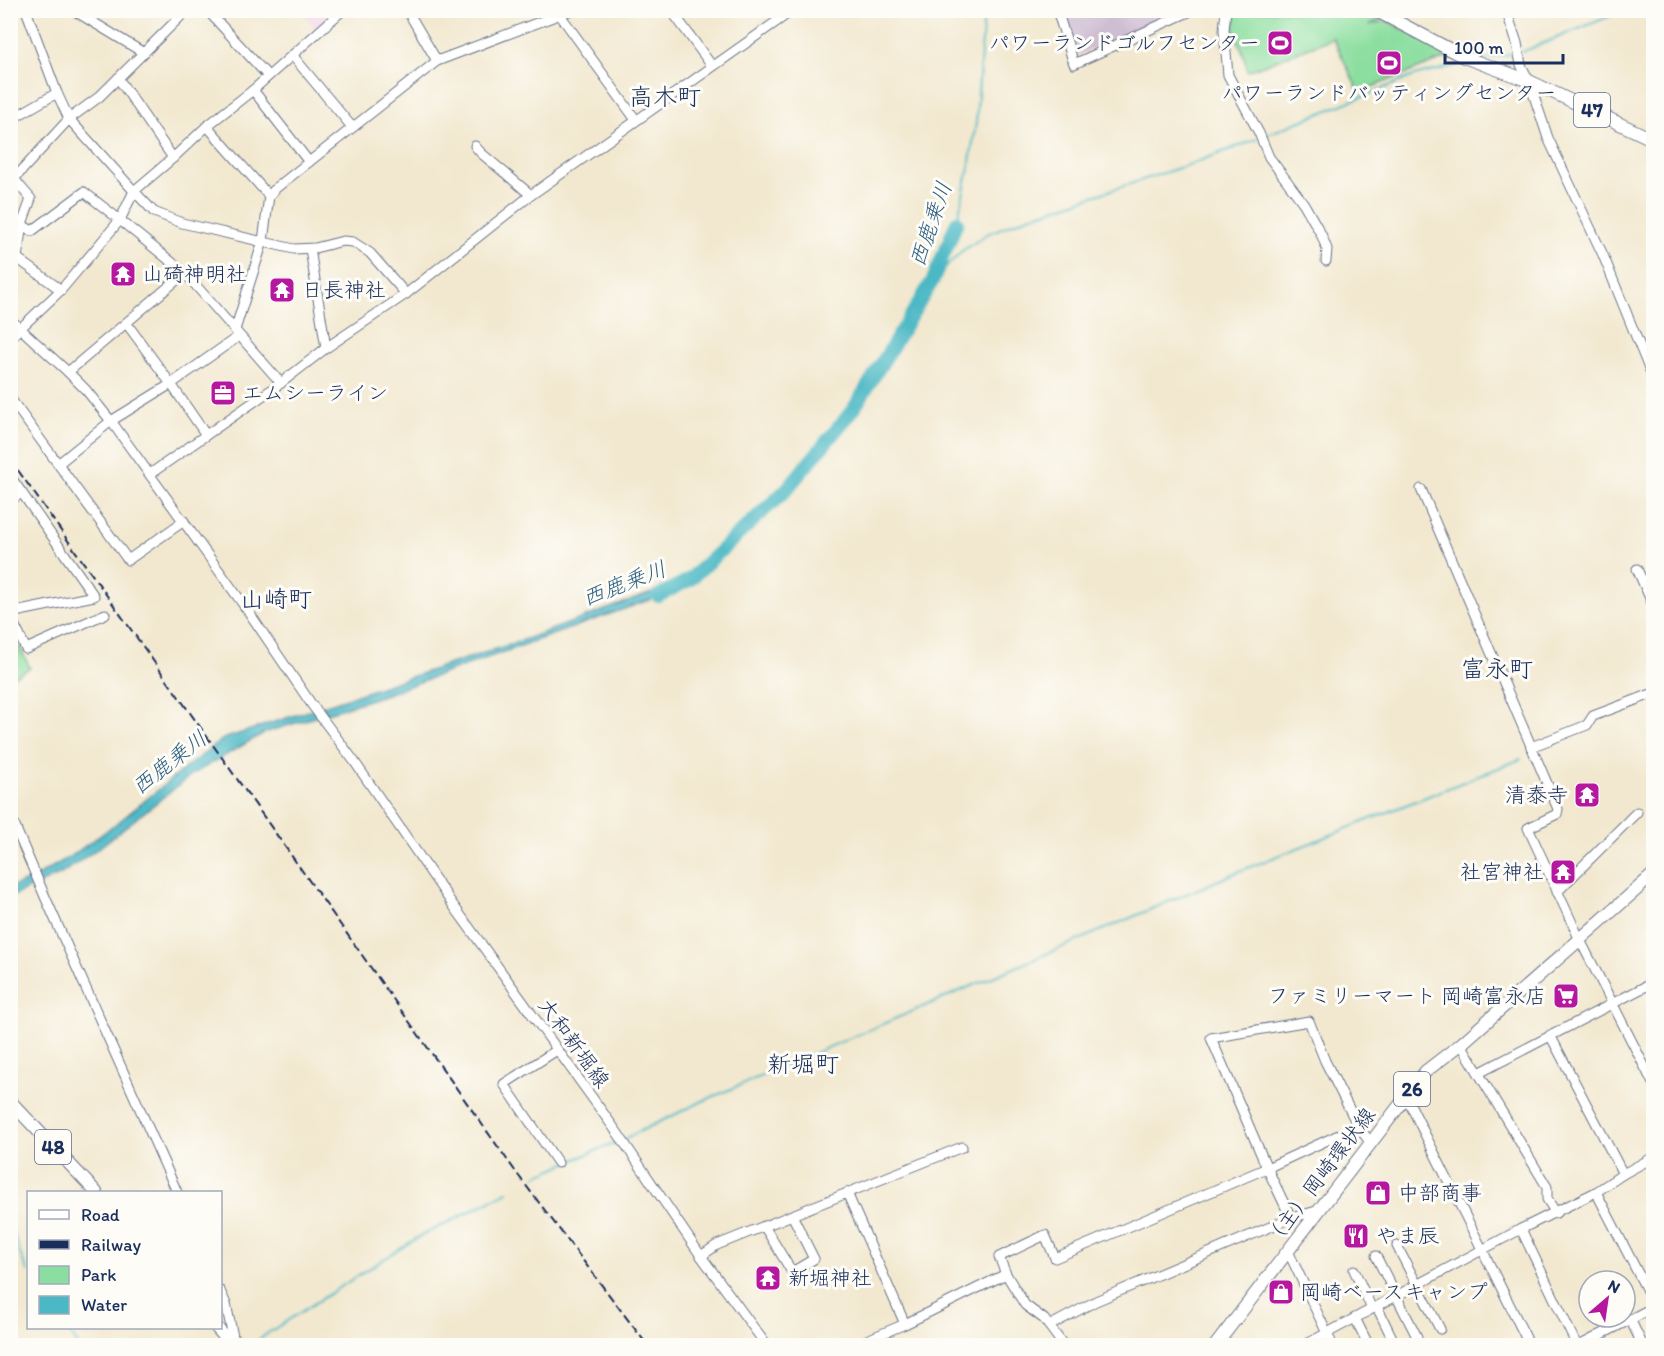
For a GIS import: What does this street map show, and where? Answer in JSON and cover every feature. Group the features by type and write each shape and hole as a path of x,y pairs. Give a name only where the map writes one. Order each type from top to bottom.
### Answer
{"main road":[{"name":"47","path":"1375,10 1464,57 1529,81 1653,140"},
{"name":"（主）岡崎環状線","path":"1215,1346 1426,1071 1461,1044 1653,874"},
{"name":"48","path":"10,1101 95,1191"},
{"path":"218,1329 234,1346"}],"street":[{"path":"26,10 69,119 154,212 182,223 294,249 310,249 343,241 353,242 370,253 406,294"},
{"path":"74,10 144,52"},
{"path":"10,268 17,258 22,224 31,199 14,179 69,119 99,97 187,10"},
{"path":"207,10 268,76"},
{"path":"10,338 62,290 120,220 134,191 344,10"},
{"path":"407,10 437,61"},
{"path":"58,464 111,421 171,384 237,333 263,241 269,196 276,188 437,61 558,13 571,10"},
{"path":"671,10 712,66"},
{"path":"150,474 326,348 406,294 531,195 793,10"},
{"path":"1057,10 1074,63 1193,10"},
{"path":"1226,10 1224,30 1228,75 1269,157 1304,204 1322,234 1327,249 1326,261"},
{"path":"1506,10 1517,43 1521,65 1529,81 1548,138 1603,255 1653,381"},
{"path":"558,13 636,120"},
{"path":"292,55 352,128"},
{"path":"118,78 173,158"},
{"path":"253,90 309,162"},
{"path":"10,120 57,93"},
{"path":"207,126 269,196"},
{"path":"475,146 531,195"},
{"path":"10,218 32,231 84,192 185,273 280,383"},
{"path":"310,249 326,348"},
{"path":"17,258 62,290"},
{"path":"68,372 185,273"},
{"name":"大和新堀線","path":"10,319 86,390 111,421 248,611 453,905 767,1346"},
{"path":"127,324 206,435"},
{"path":"10,398 128,560 184,521"},
{"path":"10,476 94,596 10,614 26,649 105,614"},
{"path":"1420,489 1558,809 1557,814 1528,828 1580,940 1653,1085"},
{"path":"10,500 22,493"},
{"path":"1638,569 1653,607"},
{"path":"1531,747 1587,724 1593,716 1653,693"},
{"path":"1557,892 1637,812"},
{"path":"10,815 177,1191"},
{"path":"1479,1073 1653,982"},
{"path":"1291,1218 1211,1038 1309,1021 1325,1061 1358,1126 1370,1142"},
{"path":"1550,1035 1623,1173"},
{"path":"1461,1044 1547,1187 1546,1199 1556,1213"},
{"path":"557,1050 504,1084 558,1162"},
{"path":"1406,1096 1530,1346"},
{"path":"1064,1346 1044,1319 1025,1305 1006,1274 999,1257 1045,1235 1055,1258 1267,1168 1358,1126"},
{"path":"701,1256 717,1245 962,1147"},
{"path":"1303,1346 1521,1229 1596,1192 1623,1173 1653,1157"},
{"path":"1596,1192 1653,1309 1637,1316"},
{"path":"847,1193 905,1324"},
{"path":"1049,1326 1096,1301 1291,1218 1320,1210"},
{"path":"765,1226 792,1272 814,1259 792,1215"},
{"path":"1521,1229 1583,1344 1611,1329"},
{"path":"1397,1246 1440,1329"},
{"path":"1288,1251 1333,1346"},
{"path":"1376,1256 1416,1337"},
{"path":"1354,1270 1396,1346"},
{"path":"842,1346 861,1344 1006,1274"},
{"path":"222,1295 226,1304 234,1346"},
{"path":"1355,1318 1369,1346"},
{"path":"1634,1329 1642,1346"}],"shaded area":[{"path":"1065,10 1186,11 1078,55"},
{"path":"302,11 335,11 315,28"}],"green space":[{"path":"1233,11 1370,11 1384,18 1369,25 1387,21 1454,55 1359,92 1333,38 1248,71 1234,33"},
{"path":"11,629 30,668 10,678"}],"water":[{"path":"670,586 675,591 378,697 264,733 193,774 100,847 61,874 11,897 10,888 32,879 71,856 116,824 223,739 523,640"}],"waterway":[{"name":"西鹿乗川","path":"957,222 976,123 984,10"},
{"path":"1522,52 1625,10"},
{"path":"1486,59 1516,53"},
{"path":"1263,136 1414,76 1466,63"},
{"path":"933,280 962,251 987,234 1026,218 1188,165 1258,139"},
{"name":"西鹿乗川","path":"658,596 689,580 786,490 853,410 933,280 957,222"},
{"path":"626,1138 703,1101 1240,871 1521,759"},
{"path":"536,1176 621,1140"},
{"path":"251,1346 417,1238 508,1192"},
{"path":"10,1224 27,1270"},
{"path":"67,1329 79,1346"}],"railway":[{"path":"10,459 518,1175 648,1346"}],"place":[{"name":"パワーランドゴルフセンター","path":"1280,43"},
{"name":"パワーランドバッティングセンター","path":"1389,63"},
{"name":"山碕神明社","path":"123,274"},
{"name":"日長神社","path":"282,290"},
{"name":"エムシーライン","path":"223,393"},
{"name":"清泰寺","path":"1587,795"},
{"name":"社宮神社","path":"1563,872"},
{"name":"ファミリーマート 岡崎富永店","path":"1566,996"},
{"name":"中部商事","path":"1378,1193"},
{"name":"やま辰","path":"1356,1236"},
{"name":"新堀神社","path":"768,1278"},
{"name":"岡崎ベースキャンプ","path":"1281,1292"}],"district":[{"name":"高木町","path":"665,97"},
{"name":"山崎町","path":"276,599"},
{"name":"富永町","path":"1497,669"},
{"name":"新堀町","path":"803,1064"}]}
